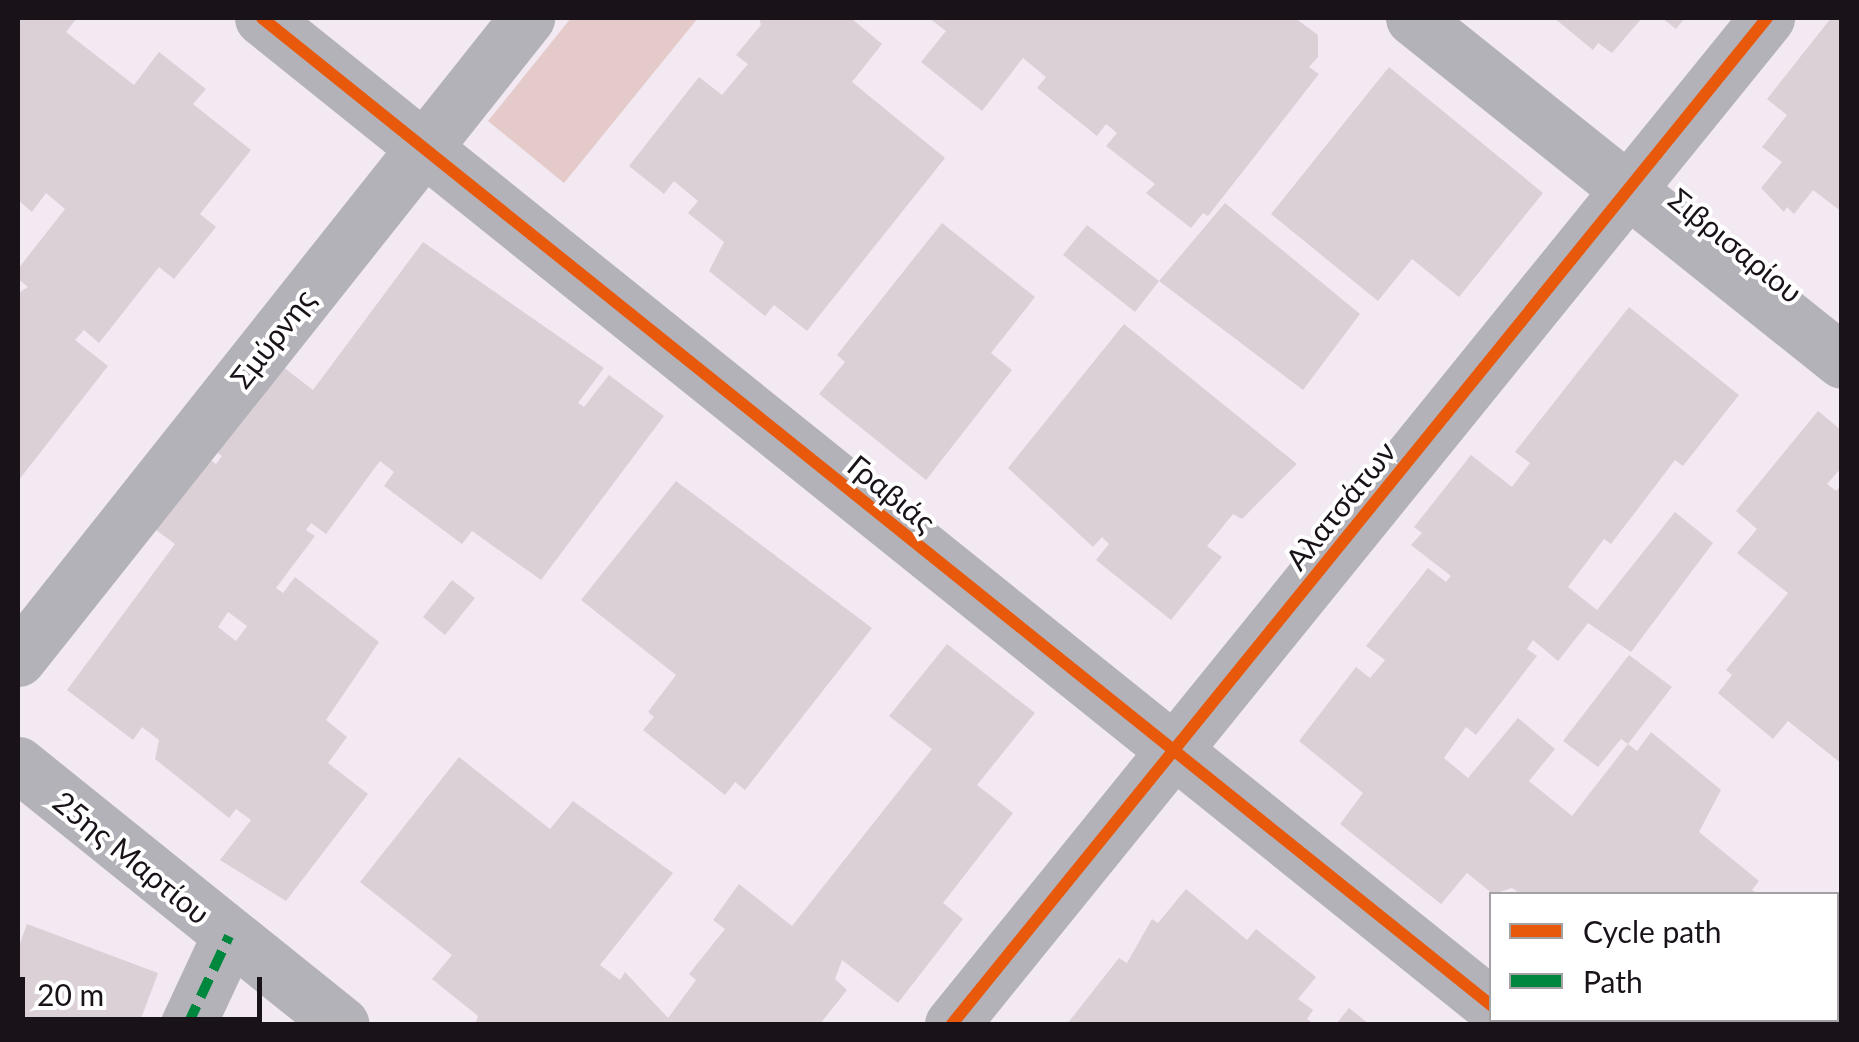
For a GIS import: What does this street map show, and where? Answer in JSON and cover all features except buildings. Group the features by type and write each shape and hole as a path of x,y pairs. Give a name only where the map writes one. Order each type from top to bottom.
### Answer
{"street":[{"name":"Γραβιάς","path":"262,18 1489,1004"},
{"name":"Σμύρνης","path":"18,659 526,18"},
{"name":"Σιβρισαρίου","path":"1413,18 1842,361"},
{"name":"Αλατσάτων","path":"952,1024 1767,18"},
{"name":"25ης Μαρτίου","path":"18,764 341,1024"},
{"path":"188,1024 229,936"}],"shaded area":[{"path":"571,18 698,18 564,183 488,121"}],"marked path":[{"path":"188,1024 229,936"}],"cycle path":[{"path":"262,18 1489,1004"},
{"path":"952,1024 1767,18"}]}
